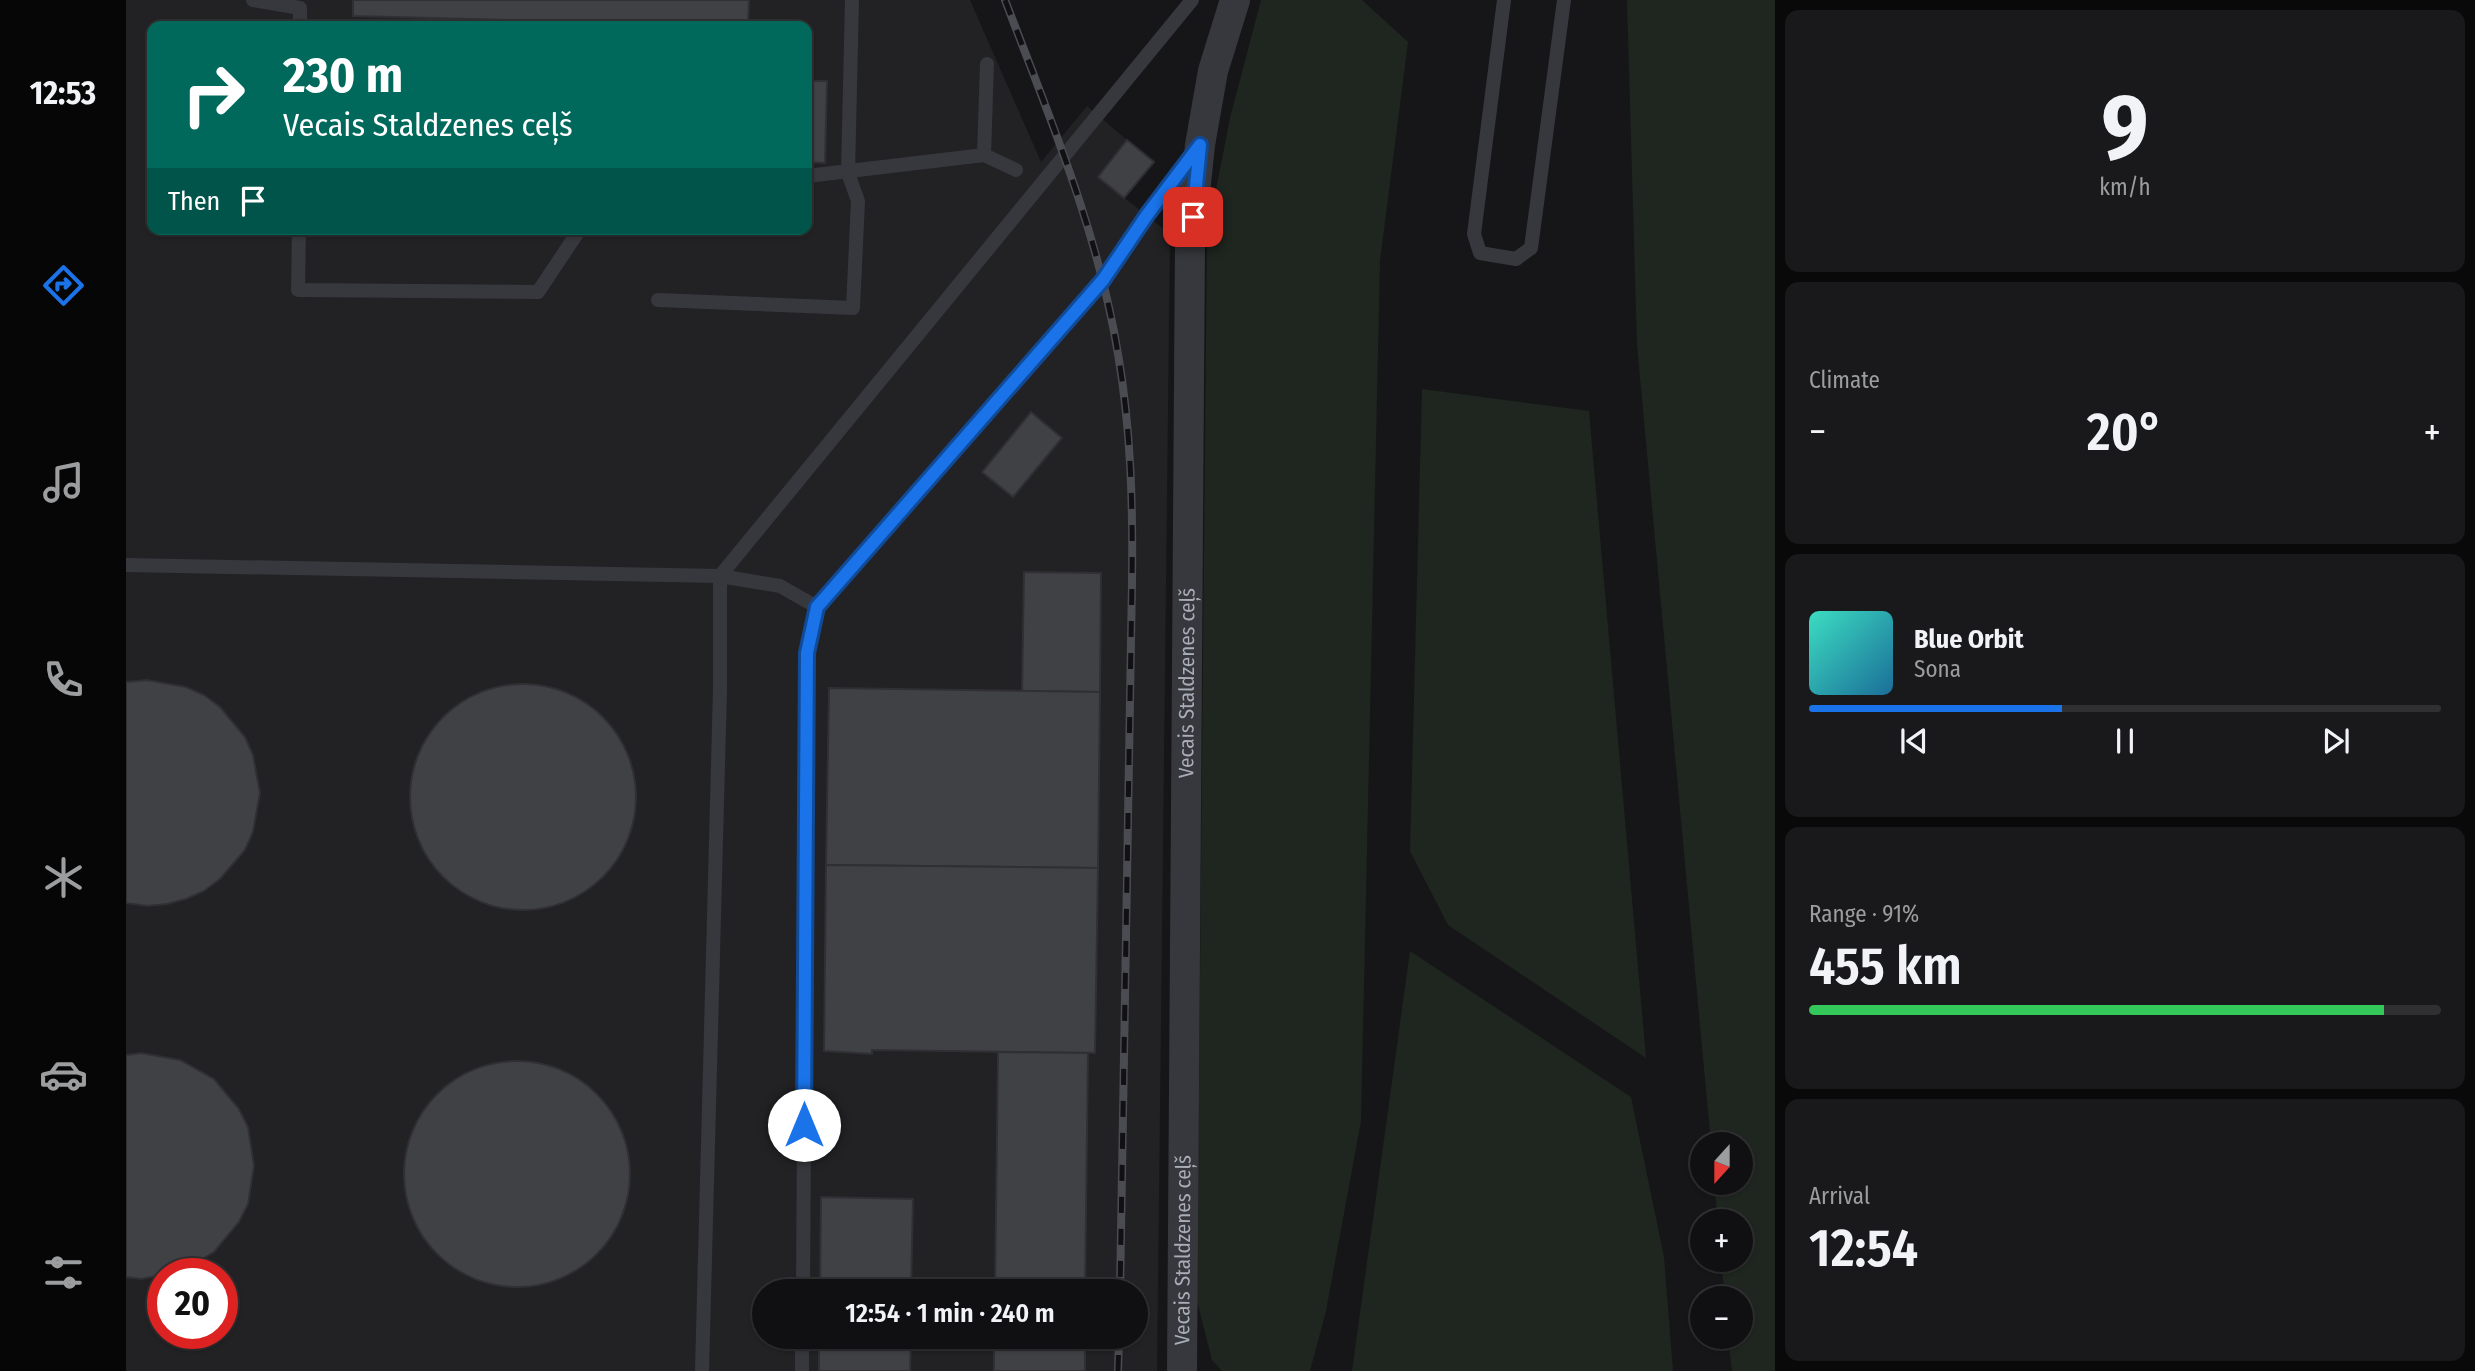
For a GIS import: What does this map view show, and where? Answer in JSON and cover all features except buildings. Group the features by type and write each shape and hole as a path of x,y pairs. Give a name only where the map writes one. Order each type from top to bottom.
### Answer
{"street":[{"name":"Vecais Staldzenes ceļš","path":"1182,1371 1190,241 1200,145 1213,71 1235,0"}],"lane":[{"path":"253,0 300,8 300,21"},
{"path":"658,300 852,308 858,201 849,173 852,0"},
{"path":"702,1371 720,690 720,576 1192,0"},
{"path":"1504,0 1474,234 1480,253 1516,259 1531,248 1564,0"},
{"path":"984,155 988,64"},
{"path":"803,1279 807,653 817,607 1103,280 1147,215 1200,145"},
{"path":"812,176 984,155 1016,170"},
{"path":"299,235 299,290 538,292 576,235"},
{"path":"126,565 720,576 780,586 817,607"},
{"path":"802,1349 802,1371"}],"shaded area":[{"path":"126,0 970,0 1041,162 1087,106 1127,140 1098,177 1170,234 1157,1371 126,1371"},
{"path":"1261,0 1362,0 1408,42 1380,261 1361,1121 1326,1311 1310,1371 1222,1371 1212,1360 1197,1301 1207,236 1230,118"},
{"path":"1627,0 1775,0 1775,1371 1732,1371 1729,1349 1753,1349 1753,1286 1724,1286 1722,1272 1753,1272 1753,1209 1717,1209 1715,1195 1754,1195 1754,1132 1710,1132 1637,345"},
{"path":"1422,389 1589,411 1646,1058 1448,925 1410,851"},
{"path":"1410,951 1631,1097 1664,1257 1673,1371 1352,1371"}],"railway":[{"path":"1005,0 1055,131 1098,263 1118,354 1128,439 1132,582 1120,1279"},
{"path":"1118,1371 1119,1349"}],"route":[{"path":"804,1125 807,653 817,607 1103,280 1147,215 1200,145 1193,217"}]}
